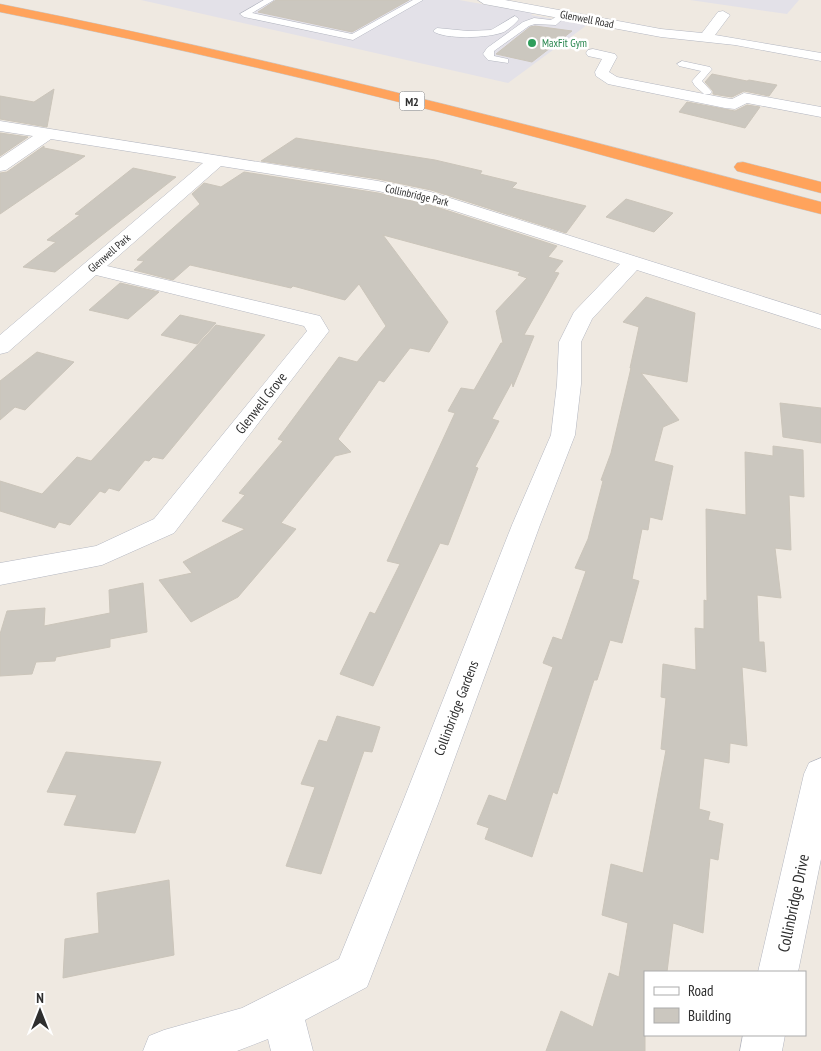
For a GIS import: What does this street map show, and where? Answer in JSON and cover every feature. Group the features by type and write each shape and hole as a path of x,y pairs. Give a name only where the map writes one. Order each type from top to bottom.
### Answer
{"highway":[{"name":"M2","path":"26,0 150,25 385,78"},
{"name":"M2","path":"0,8 196,50 471,115 821,208"},
{"path":"725,163 821,188"}],"street":[{"name":"Glenwell Road","path":"484,0 639,29 735,41 821,57"},
{"name":"Glenwell Road","path":"532,9 547,0"},
{"path":"706,38 723,15"},
{"path":"593,53 610,57 602,72 604,76 613,81 700,94 744,98 821,112"},
{"name":"Collinbridge Park","path":"0,126 378,186 431,197 821,322"},
{"path":"0,166 48,134"},
{"name":"Glenwell Park","path":"0,347 218,160"},
{"name":"Collinbridge Gardens","path":"164,1051 248,1027 353,973 420,804 522,535 563,435 569,384 570,342 582,316 633,262"},
{"name":"Glenwell Grove","path":"0,574 102,554 164,526 318,331 312,321 92,268"},
{"name":"Collinbridge Drive","path":"778,971 821,774"},
{"path":"282,1009 292,1051"},
{"path":"761,1051 764,1036"}],"lane":[{"path":"270,0 244,14 353,38 419,0"},
{"path":"437,31 460,34 498,31 532,9"},
{"path":"505,61 491,58 488,54 490,50 526,24 534,21 553,23 563,15"},
{"path":"682,64 707,69 698,80 700,94"}],"shaded area":[{"path":"141,0 459,0 587,25 508,83"},
{"path":"690,0 799,0 787,14"}],"building":[{"path":"276,0 409,0 352,32 258,12"},
{"name":"MaxFit Gym","path":"530,27 572,31 532,62 496,54"},
{"path":"712,74 777,85 769,96 744,91 732,97 713,94 713,91 705,82"},
{"path":"54,89 47,127 0,119 0,96 34,102"},
{"path":"687,102 735,111 747,105 760,107 745,128 679,112"},
{"path":"0,133 28,137 0,156"},
{"path":"296,138 435,160 482,171 480,174 517,183 512,188 586,206 566,233 431,190 378,179 261,161"},
{"path":"44,146 44,148 85,156 0,214 0,173 7,172"},
{"path":"133,168 176,177 55,272 23,267 56,242 47,240 80,215 75,214"},
{"path":"244,172 378,193 427,204 557,246 548,257 563,261 554,272 559,273 524,335 534,336 513,387 512,382 492,419 499,421 475,467 478,468 448,545 440,543 373,686 340,674 370,612 375,614 400,564 387,561 455,413 448,411 461,388 474,390 501,343 503,343 496,311 527,278 518,275 520,272 383,235 448,322 429,352 410,348 384,382 379,380 338,439 351,452 335,456 281,523 296,529 238,597 191,622 159,580 192,573 183,562 245,529 222,521 245,495 239,493 283,441 278,439 339,357 357,362 386,326 359,284 345,300 293,286 291,288 190,265 173,280 134,270 144,261 137,260 200,204 192,194 204,183 221,187"},
{"path":"626,199 673,213 654,232 606,217"},
{"path":"120,283 159,292 128,319 89,310"},
{"path":"646,297 695,313 687,382 641,373 679,420 663,427 654,461 673,466 662,520 650,517 648,530 642,529 632,579 639,581 622,643 610,640 597,680 594,680 557,794 553,792 532,857 485,839 489,828 477,824 489,795 506,801 553,667 543,663 553,637 562,640 586,571 575,568 588,539 603,481 601,480 611,453 639,327 623,322"},
{"path":"180,315 216,323 197,344 161,335"},
{"path":"216,325 265,335 163,459 153,457 149,461 145,460 119,491 109,488 105,493 100,491 70,525 59,522 55,528 0,511 0,481 42,494 77,457 91,461"},
{"path":"37,352 74,362 25,410 15,407 0,420 0,381"},
{"path":"780,403 821,408 821,443 783,437"},
{"path":"773,446 803,450 804,497 789,495 791,550 775,548 781,598 757,595 759,642 764,642 766,672 742,667 747,746 730,743 729,763 704,758 699,809 710,812 708,820 723,824 718,860 710,858 703,933 673,923 667,971 644,971 645,1051 546,1051 561,1011 593,1027 609,973 619,977 628,923 602,915 611,864 643,873 666,750 661,749 666,698 661,697 663,664 696,670 695,628 704,629 704,600 707,601 706,509 746,515 745,452 773,456"},
{"path":"143,583 147,632 110,639 110,647 56,657 55,661 36,662 32,674 0,676 0,634 7,611 45,608 44,626 110,613 109,590"},
{"path":"337,716 380,727 372,752 364,751 321,874 286,866 315,787 301,784 319,740 327,742"},
{"path":"66,752 161,762 135,833 64,825 77,795 47,792"},
{"path":"169,880 174,955 63,978 65,939 99,933 97,893"}],"place":[{"name":"MaxFit Gym","path":"532,43"}]}
